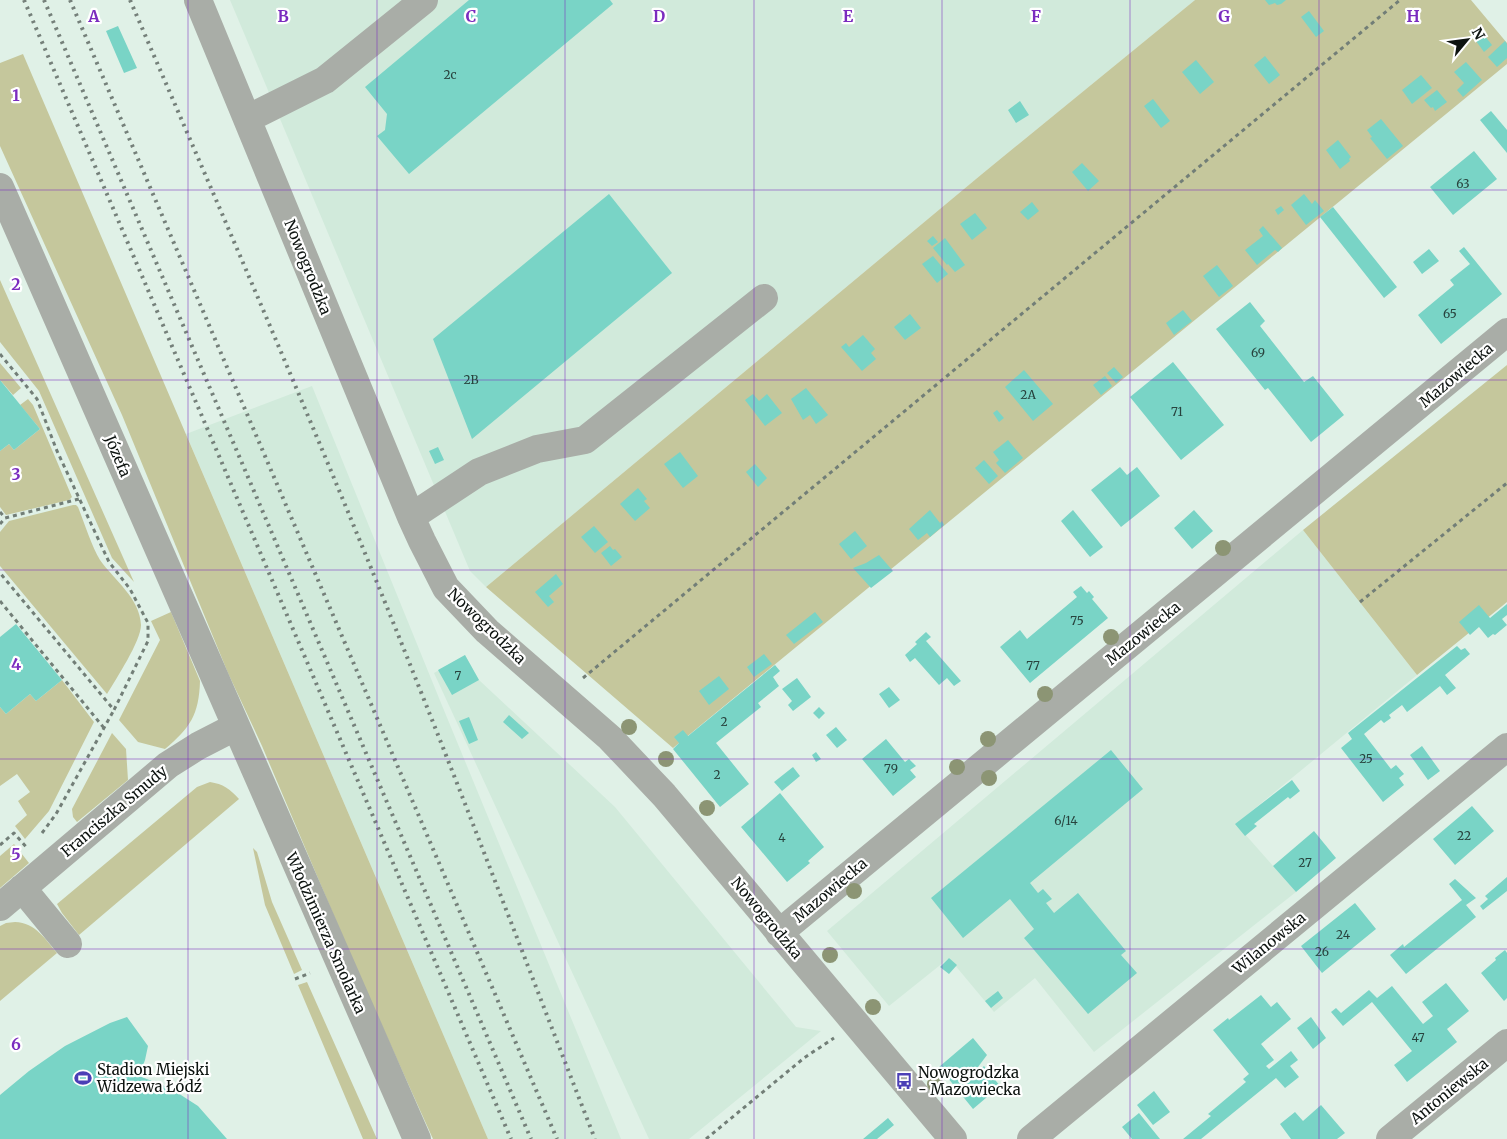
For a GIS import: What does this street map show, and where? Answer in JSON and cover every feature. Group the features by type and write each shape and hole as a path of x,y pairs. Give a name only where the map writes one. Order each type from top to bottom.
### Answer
{"street":[{"name":"Nowogrodzka","path":"198,0 411,517 446,588 487,631 610,738 664,795 953,1139"},
{"path":"247,118 325,80 424,0"},
{"name":"Józefa","path":"0,186 235,727"},
{"path":"411,517 479,472 537,449 585,440 764,298"},
{"name":"Mazowiecka","path":"779,933 1507,332"},
{"name":"Franciszka Smudy","path":"0,907 168,765 198,746 235,727"},
{"name":"Włodzimierza Smolarka","path":"235,727 417,1139"},
{"name":"Wilanowska","path":"1031,1139 1507,747"},
{"path":"22,888 68,944"},
{"name":"Antoniewska","path":"1390,1139 1507,1043"}],"path":[{"path":"587,674 1400,0"},
{"path":"1,355 37,400 79,499 109,562 130,589 148,623 148,641 114,710 56,814 40,836"},
{"path":"1360,602 1507,483"},
{"path":"0,524 5,518 79,499"},
{"path":"0,512 5,518"},
{"path":"0,573 114,710"},
{"path":"0,601 104,728"},
{"path":"0,845 14,833 30,850 35,843"},
{"path":"296,979 310,973"},
{"path":"706,1139 804,1058 853,1021"}],"shaded area":[{"path":"230,0 1195,0 982,174 486,587 470,571"},
{"path":"312,386 621,1139 488,1139 186,434"},
{"path":"1303,530 1417,675 1236,824 1296,892 1094,1052 1035,978 994,1012 949,958 889,1006 827,931"},
{"path":"465,655 479,680 615,807 796,1027 821,1031 689,1139 649,1139 434,673"}],"green space":[{"path":"1195,0 1471,0 1507,43 1507,64 673,748 486,587 982,174"},
{"path":"23,54 488,1139 433,1139 359,975 262,746 228,673 122,415 0,146 0,63"},
{"path":"0,280 134,582 112,558 39,391 0,342"},
{"path":"0,363 21,388 13,395 0,380"},
{"path":"1507,365 1507,602 1417,675 1303,530"},
{"path":"28,399 33,405 72,497 69,500 6,515 0,507 0,451 9,444 14,450 40,429 20,405"},
{"path":"73,505 78,507 100,560 131,598 140,615 141,625 137,640 107,694 0,566 0,532 9,521"},
{"path":"171,612 200,681 198,703 192,720 165,749 138,742 119,720 160,640 151,621"},
{"path":"62,680 94,722 49,811 25,839 15,826 27,815 18,801 30,792 17,774 0,786 0,707 6,714 30,694 36,701"},
{"path":"112,733 126,749 128,780 77,822 73,817 72,809"},
{"path":"210,782 226,788 239,799 79,935 57,904 197,787"},
{"path":"14,844 29,863 0,888 0,856"},
{"path":"253,848 257,852 272,902 302,970 294,974 265,905"},
{"path":"15,922 29,925 44,937 57,953 0,1001 0,926"},
{"path":"307,982 377,1139 363,1139 298,985"}],"building":[{"path":"469,0 610,0 613,4 409,174 377,136 385,130 387,114 365,87"},
{"path":"1265,0 1286,0 1281,4 1269,5"},
{"path":"1309,11 1324,31 1316,37 1301,17"},
{"path":"118,26 137,68 124,73 106,31"},
{"path":"1484,35 1492,45 1484,52 1476,41"},
{"path":"1505,41 1507,44 1507,58 1497,67 1488,57"},
{"path":"1265,56 1280,75 1269,84 1254,65"},
{"path":"1196,60 1214,82 1200,94 1182,72"},
{"path":"1466,62 1482,80 1463,97 1457,90 1464,83 1454,72"},
{"path":"1421,75 1432,88 1412,104 1402,90"},
{"path":"1437,90 1447,102 1435,111 1424,100"},
{"path":"1153,99 1170,121 1161,128 1144,106"},
{"path":"1020,101 1029,115 1016,123 1008,110"},
{"path":"1491,111 1507,130 1507,153 1480,120"},
{"path":"1381,119 1403,146 1387,159 1370,138 1372,137 1367,130"},
{"path":"1338,140 1351,157 1350,161 1340,169 1326,150"},
{"path":"1474,151 1497,179 1453,215 1430,187"},
{"path":"1082,163 1099,181 1088,191 1072,172"},
{"path":"609,194 672,273 472,439 433,339"},
{"path":"1304,194 1312,204 1315,200 1324,211 1306,225 1291,205"},
{"path":"1032,202 1039,211 1028,220 1020,212"},
{"path":"1281,206 1284,210 1278,215 1275,210"},
{"path":"1333,207 1397,287 1384,298 1320,217"},
{"path":"975,213 987,228 972,240 960,224"},
{"path":"1263,226 1282,248 1278,252 1275,250 1257,265 1245,250 1263,236 1259,230"},
{"path":"933,236 938,242 932,246 927,241"},
{"path":"945,238 965,265 955,272 933,248"},
{"path":"1464,247 1502,294 1441,344 1418,315 1454,285 1450,280 1470,264 1459,251"},
{"path":"1429,249 1439,261 1422,274 1413,262"},
{"path":"933,256 948,274 937,283 922,264"},
{"path":"1217,265 1233,286 1219,297 1203,276"},
{"path":"1250,302 1265,321 1260,326 1304,382 1313,376 1344,415 1311,442 1268,388 1265,390 1216,329"},
{"path":"1183,310 1192,321 1174,335 1166,323"},
{"path":"910,314 921,328 905,340 894,327"},
{"path":"863,335 875,349 871,353 876,359 862,371 841,347 846,343 849,347"},
{"path":"1173,362 1224,425 1181,460 1130,397"},
{"path":"1114,367 1123,377 1116,383 1107,373"},
{"path":"1024,370 1053,404 1033,421 1005,387"},
{"path":"1105,376 1112,386 1101,395 1093,385"},
{"path":"0,380 40,429 14,450 9,444 0,451"},
{"path":"806,388 828,415 816,424 810,415 803,420 791,399"},
{"path":"753,394 759,401 767,394 782,413 765,426 745,400"},
{"path":"997,410 1004,418 999,422 993,413"},
{"path":"1008,440 1023,458 1005,473 996,463 999,460 993,452"},
{"path":"438,447 444,460 435,464 429,451"},
{"path":"680,452 698,476 683,488 664,464"},
{"path":"984,460 998,476 989,484 975,468"},
{"path":"755,464 767,478 758,487 746,472"},
{"path":"1120,467 1127,475 1137,467 1160,496 1121,527 1091,490"},
{"path":"638,488 647,499 644,501 650,508 635,521 620,504"},
{"path":"930,510 940,523 942,521 944,525 930,537 927,533 918,540 909,529"},
{"path":"1073,510 1103,547 1090,557 1061,521"},
{"path":"1194,510 1213,531 1192,549 1174,528"},
{"path":"594,526 608,542 595,553 581,537"},
{"path":"855,531 867,546 851,559 839,544"},
{"path":"610,546 622,557 611,566 601,553"},
{"path":"879,555 893,571 871,588 853,568"},
{"path":"556,574 563,584 549,596 554,602 548,607 535,592"},
{"path":"1081,586 1087,593 1089,591 1094,597 1092,599 1108,618 1030,683 1000,647 1020,630 1027,639 1077,597 1073,592"},
{"path":"1507,604 1507,615 1502,619 1507,625 1488,638 1479,627 1470,635 1459,622 1479,605 1490,618"},
{"path":"815,612 823,622 794,644 786,635"},
{"path":"16,624 62,680 36,701 30,694 6,714 0,707 0,637"},
{"path":"926,632 931,637 926,641 961,681 954,686 947,678 939,685 915,658 910,662 905,655"},
{"path":"1457,646 1461,650 1465,648 1470,654 1445,675 1456,688 1447,695 1440,686 1407,712 1402,705 1389,715 1391,718 1384,723 1381,720 1364,734 1391,769 1396,765 1404,774 1399,778 1404,785 1383,802 1341,748 1352,739 1348,733"},
{"path":"764,654 772,664 754,677 747,667"},
{"path":"465,655 479,680 452,695 438,670"},
{"path":"775,665 780,671 773,677 779,686 758,703 761,707 716,743 749,784 720,807 673,749 679,743 674,737 683,730 688,736"},
{"path":"719,676 729,689 709,705 699,691"},
{"path":"797,678 811,697 793,711 788,705 792,701 782,689"},
{"path":"889,687 900,700 889,708 879,694"},
{"path":"819,707 825,713 819,719 813,713"},
{"path":"509,715 529,733 522,739 503,722"},
{"path":"469,717 478,740 469,744 459,721"},
{"path":"836,727 847,740 837,748 826,735"},
{"path":"886,739 905,762 909,759 916,766 910,770 916,777 893,796 862,759"},
{"path":"1422,746 1440,771 1428,780 1410,755"},
{"path":"1111,750 1143,789 1030,883 1038,893 1043,889 1052,899 1046,903 1054,913 1078,893 1126,951 1121,955 1137,973 1088,1014 1024,938 1034,929 1010,899 963,938 931,898"},
{"path":"816,752 821,759 816,762 812,755"},
{"path":"793,767 800,776 782,791 774,782"},
{"path":"1292,780 1300,791 1290,799 1288,797 1254,824 1257,826 1245,836 1235,824"},
{"path":"780,793 824,847 808,861 810,863 787,882 741,827"},
{"path":"1472,806 1494,831 1455,865 1433,839"},
{"path":"1314,831 1336,858 1296,892 1273,866"},
{"path":"1507,877 1507,891 1483,910 1480,906 1488,899 1485,896"},
{"path":"1455,879 1476,898 1466,905 1476,917 1406,974 1390,955 1403,944 1404,947 1462,900 1449,884"},
{"path":"1355,903 1376,929 1322,973 1301,946"},
{"path":"1505,950 1507,953 1507,998 1504,1001 1481,973"},
{"path":"949,958 957,965 949,974 940,967"},
{"path":"1446,983 1469,1011 1447,1029 1457,1042 1407,1082 1394,1065 1412,1051 1372,1002 1343,1026 1331,1012 1336,1008 1341,1013 1369,990 1377,998 1392,986 1423,1024 1433,1016 1422,1002"},
{"path":"998,991 1003,998 991,1008 985,1001"},
{"path":"1261,995 1271,1007 1277,1002 1291,1019 1261,1044 1274,1060 1266,1066 1269,1069 1291,1051 1298,1060 1290,1066 1299,1077 1285,1088 1276,1078 1201,1139 1183,1139 1211,1116 1208,1114 1246,1082 1243,1079 1249,1074 1213,1030"},
{"name":"Stadion Miejski Widzewa Łódź","path":"127,1017 148,1046 139,1076 170,1088 198,1106 227,1139 0,1139 0,1095 29,1071 65,1046 110,1023"},
{"path":"1311,1017 1326,1038 1313,1049 1297,1028"},
{"path":"973,1038 987,1055 975,1071 976,1073 984,1066 1000,1086 973,1109 939,1067"},
{"path":"1154,1091 1170,1112 1153,1125 1137,1105"},
{"path":"1321,1105 1345,1133 1337,1139 1291,1139 1280,1124 1295,1112 1303,1121"},
{"path":"1139,1113 1160,1139 1132,1139 1122,1127"},
{"path":"888,1118 894,1125 877,1139 863,1139"}],"railway":[{"path":"24,0 511,1139"},
{"path":"44,0 531,1139"},
{"path":"70,0 557,1139"},
{"path":"130,0 274,335 379,587 595,1139"}],"place":[{"name":"Stadion Miejski Widzewa Łódź","path":"83,1078"},
{"name":"Nowogrodzka - Mazowiecka","path":"904,1081"}]}
